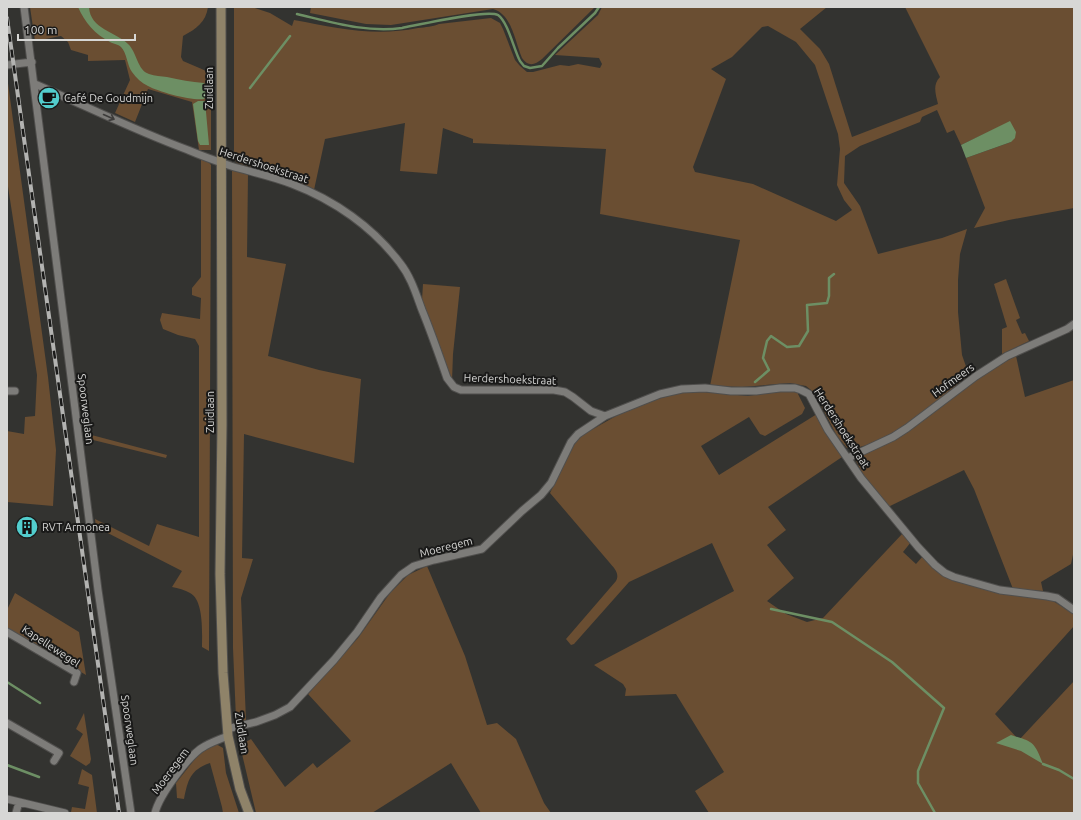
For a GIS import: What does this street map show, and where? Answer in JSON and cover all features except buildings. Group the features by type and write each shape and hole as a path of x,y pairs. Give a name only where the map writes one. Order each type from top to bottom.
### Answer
{"main road":[{"name":"Zuidlaan","path":"221,7 222,425 220,574 223,673 228,732 240,789 249,813"}],"street":[{"name":"Spoorweglaan","path":"24,7 35,84 96,574 131,813"},
{"path":"7,65 32,62"},
{"name":"Herdershoekstraat","path":"35,84 144,133 221,163 269,176 312,192 348,214 370,231 401,264 412,282 447,378 454,387 469,391 512,389 554,390 565,392 591,411 605,416 660,394 682,389 700,388 731,391 756,391 795,388 806,391 828,430 861,478 931,561 945,573 1000,590 1057,598 1074,610"},
{"name":"Hofmeers","path":"848,458 893,437 976,376 1007,356 1067,329 1074,324"},
{"path":"7,392 15,391"},
{"name":"Moeregem","path":"155,813 163,793 188,761 204,746 228,732 275,715 290,707 334,660 357,632 381,597 401,575 414,566 482,549 541,495 550,483 565,452 578,434 605,416"},
{"name":"Kapellewegel","path":"7,632 77,673 74,682"},
{"path":"7,724 59,753 54,761"},
{"path":"7,799 65,813"},
{"path":"16,813 19,802"}],"shaded area":[{"path":"30,7 208,7 203,21 192,31 183,36 181,57 183,61 204,70 211,76 211,150 199,150 192,102 148,89 135,122 115,113 130,80 125,60 88,61 88,55 71,50 68,42 61,36 35,41"},
{"path":"78,7 89,7 90,14 99,25 128,44 131,47 139,65 145,72 154,75 204,83 207,91 204,99 192,99 167,93 141,82 130,69 125,52 121,47 95,32 87,23"},
{"path":"234,7 252,7 270,13 292,26 294,20 371,32 402,31 439,24 491,18 500,23 515,60 527,72 533,72 560,65 569,66 578,64 600,68 602,64 599,58 555,55 598,15 602,7 827,7 800,29 820,49 829,64 852,137 938,104 935,87 940,77 905,7 1074,7 1074,208 974,228 985,208 966,158 1011,142 1010,122 961,145 954,130 947,133 937,110 922,117 920,122 860,146 845,156 844,183 860,206 878,254 942,238 967,229 960,254 958,312 962,355 969,375 911,421 877,441 861,447 847,448 837,436 817,398 806,386 790,383 742,387 710,386 740,240 600,214 606,149 473,143 473,139 443,128 437,174 400,171 405,123 325,139 314,190 289,179 237,163 234,159","holes":["768,26 796,42 815,65 838,134 840,149 837,185 844,200 852,210 836,221 753,184 695,172 693,167 726,79 711,69 732,57 762,27"]},
{"path":"311,7 595,7 542,59 537,63 529,64 522,58 509,22 499,12 493,9 391,25 366,24 310,13"},
{"path":"7,76 48,377 56,450 53,506 7,502 7,431 24,434 25,417 35,416 37,375 7,180"},
{"path":"198,101 205,101 209,145 200,145 198,141 193,104"},
{"path":"1010,121 1016,132 1015,138 1011,142 966,158 961,145"},
{"path":"201,158 206,159 211,165 209,651 202,647 202,626 198,602 190,593 172,587 182,571 96,527 95,519 149,546 157,524 199,537 199,346 195,339 178,335 163,329 160,320 162,313 200,319 201,298 192,295 192,288 201,277"},
{"path":"232,170 248,174 247,257 286,264 268,356 319,370 361,379 354,463 244,434 242,558 253,559 241,598 246,721 236,719 233,648"},
{"path":"1006,279 1020,318 1016,320 1022,334 1025,333 1029,341 1002,354 1002,329 1007,327 994,284"},
{"path":"423,284 460,287 453,354 452,381 449,377 422,300"},
{"path":"1016,356 1025,397 1074,380 1074,550 1071,564 1041,582 1043,591 1013,589 974,489 964,470 888,507 864,476 856,461 857,458 906,433 987,373"},
{"path":"787,390 798,392 805,408 802,414 765,436 760,434 749,417 701,446 719,475 817,414 842,457 768,507 786,530 767,545 794,578 767,601 786,614 807,622 823,618 903,533 911,542 903,552 916,564 923,556 946,577 1053,601 1074,614 1074,626 995,714 1019,740 1074,681 1074,813 709,813 695,791 724,772 676,694 625,696 626,689 623,684 594,665 734,591 712,543 629,582 574,644 571,645 566,639 617,578 616,571 613,566 550,493 579,437 616,416 636,407 683,392 694,391 748,396"},
{"path":"84,433 167,455 166,458 85,438"},
{"path":"427,566 465,656 487,725 497,723 516,739 544,803 551,813 481,813 451,763 372,813 256,813 238,733 243,730 246,742 251,739 285,787 313,763 317,768 351,741 308,694 358,638 390,593 408,575"},
{"path":"15,593 79,632 86,675 7,628 7,610"},
{"path":"84,713 91,759 90,763 86,766 70,756 83,734 76,729"},
{"path":"1011,735 1024,739 1032,744 1043,764 1021,751 996,743"},
{"path":"216,744 223,748 226,773 239,813 223,813 210,763 198,769 191,776 184,799 177,798 176,783 195,759 207,748"},
{"path":"82,769 92,775 97,813 71,812 72,807 85,809 89,787 78,784"}],"waterway":[{"path":"297,14 349,26 375,29 402,28 481,14 498,15 508,30 520,61 524,66 530,68 542,66 558,48 595,13 599,7"},
{"path":"250,88 290,36"},
{"path":"755,382 769,370 763,358 767,341 771,336 787,347 799,346 808,331 807,305 827,303 829,296 829,278 834,274"},
{"path":"771,609 832,622 892,662 944,708 918,771 918,783 935,813"},
{"path":"7,682 40,703"},
{"path":"1043,764 1059,770 1074,779"},
{"path":"7,765 39,777"}],"railway":[{"path":"7,18 119,813"}],"place":[{"name":"Café De Goudmijn","path":"49,98"},
{"name":"RVT Armonea","path":"27,527"}]}
